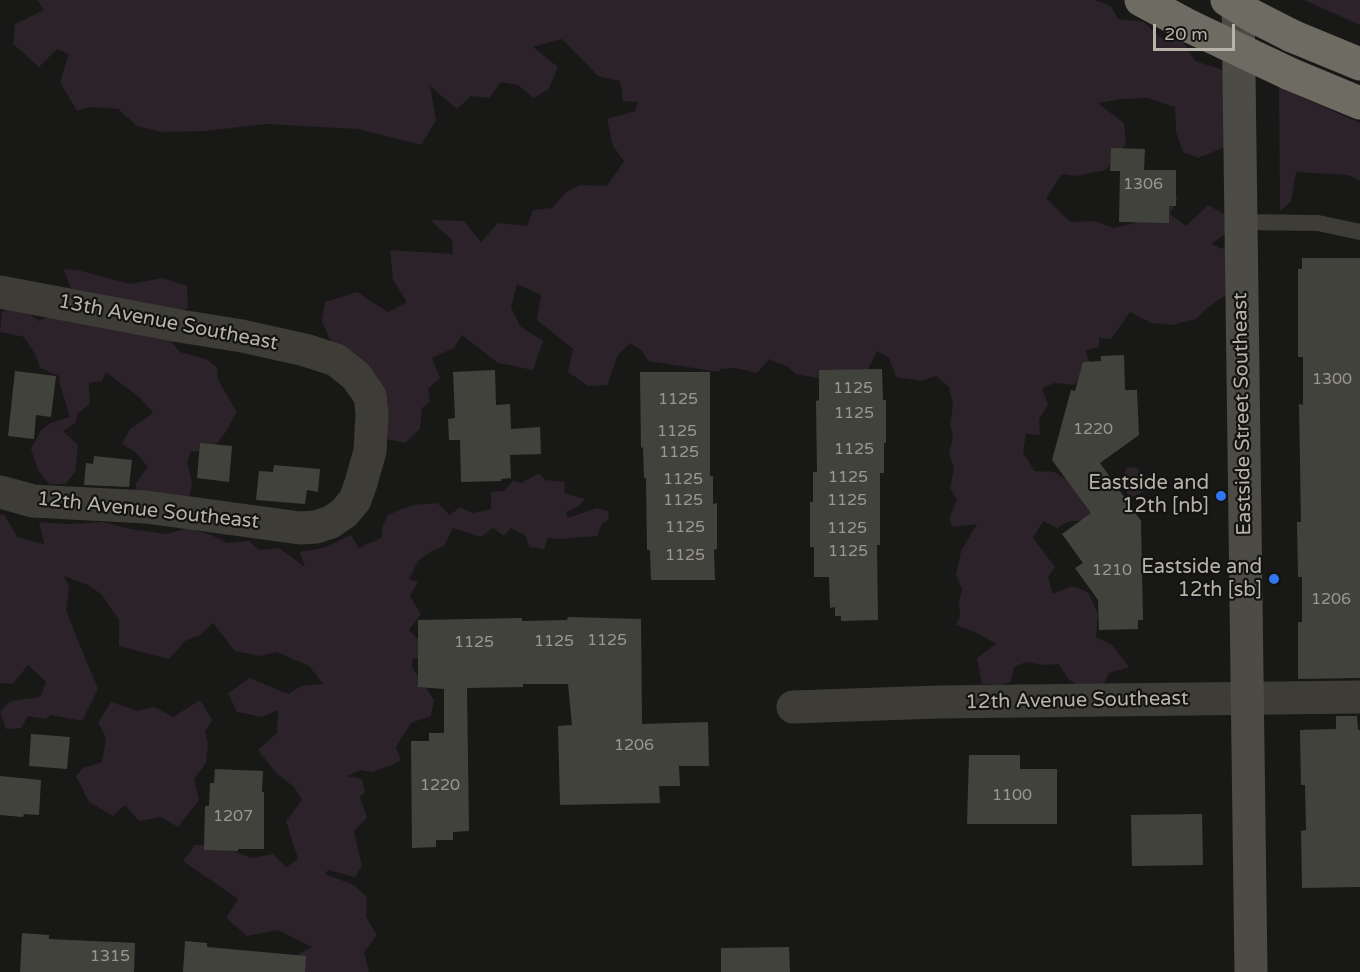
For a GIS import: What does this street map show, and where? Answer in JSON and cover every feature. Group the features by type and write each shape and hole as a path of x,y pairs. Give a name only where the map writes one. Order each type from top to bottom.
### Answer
{"highway":[{"path":"1141,0 1191,27 1290,74 1360,103"},
{"path":"1227,0 1292,36 1360,64"}],"street":[{"name":"Eastside Street Southeast","path":"1238,0 1251,972"},
{"name":"13th Avenue Southeast","path":"0,292 242,336 305,350 336,360 356,376 370,396 372,431 370,451 355,500 332,522"},
{"name":"12th Avenue Southeast","path":"0,492 33,501 146,507 300,528 316,527 332,522"},
{"name":"12th Avenue Southeast","path":"793,707 938,702 1360,697"}],"lane":[{"path":"1241,222 1318,223 1360,232"}],"shaded area":[{"path":"37,0 1095,0 1111,6 1118,19 1144,22 1159,37 1183,41 1195,61 1223,70 1228,146 1198,158 1183,152 1176,132 1175,107 1148,98 1098,103 1124,123 1126,144 1106,170 1075,176 1062,174 1046,198 1070,222 1094,221 1114,228 1136,223 1136,201 1151,190 1178,197 1170,214 1186,226 1208,205 1228,216 1228,232 1211,244 1222,249 1234,237 1232,291 1207,308 1196,319 1172,325 1151,323 1130,312 1111,339 1099,338 1099,347 1085,351 1092,366 1074,385 1055,383 1042,388 1048,405 1039,419 1040,435 1026,434 1023,453 1035,471 1054,472 1067,480 1110,487 1123,477 1127,467 1137,468 1145,481 1143,492 1130,498 1123,486 1112,492 1090,519 1068,522 1057,528 1043,521 1033,538 1055,567 1048,577 1053,594 1072,586 1088,592 1098,614 1096,637 1112,645 1129,667 1109,673 1101,689 1085,690 1068,679 1059,664 1043,665 1026,662 1014,667 1011,682 998,685 982,684 977,658 996,644 956,625 960,616 959,602 962,589 956,575 961,551 977,524 953,527 949,519 957,500 950,488 954,468 949,453 953,437 950,425 953,404 949,387 936,376 921,381 896,377 889,358 877,351 860,386 796,374 788,367 769,359 757,373 735,368 720,369 719,372 648,361 641,350 630,343 618,355 607,385 588,386 568,372 573,349 537,320 541,295 517,284 511,307 520,326 543,341 533,370 498,363 462,335 454,348 432,358 440,378 428,389 430,402 422,408 420,429 405,443 386,439 373,387 376,376 345,356 329,338 322,321 325,302 357,292 388,312 407,302 393,280 390,250 453,254 452,240 430,220 464,221 481,242 498,223 527,226 533,210 552,208 567,191 580,185 607,186 624,161 613,146 607,119 635,111 638,102 623,101 620,81 598,76 562,39 533,47 558,67 548,90 533,98 518,85 501,82 489,98 471,96 457,109 430,86 436,120 421,145 358,129 265,124 206,131 161,132 137,126 118,109 91,107 77,111 60,82 69,54 57,49 39,67 13,44 15,24 44,10"},
{"path":"1304,0 1360,0 1360,25"},
{"path":"1279,87 1360,123 1360,181 1348,175 1296,172 1291,202 1280,211"},
{"path":"63,269 81,271 130,284 163,278 187,286 188,308 177,315 164,333 180,352 206,359 217,367 218,380 237,412 225,433 210,452 191,451 187,462 192,483 189,498 135,498 136,483 148,467 136,453 122,444 130,429 153,413 140,398 106,372 102,381 89,383 90,404 78,413 76,422 63,431 78,445 75,472 66,484 49,484 38,470 31,449 41,430 51,423 70,417 59,376 40,368 36,356 24,337 0,332 2,312 18,306 39,321 47,317 70,314 87,325 91,314 92,298 71,288"},
{"path":"538,473 546,480 565,482 564,493 585,499 578,507 566,512 568,518 597,508 608,511 609,519 602,524 597,536 548,538 544,549 529,547 526,536 511,528 504,536 493,528 481,537 453,528 444,546 418,561 409,579 418,582 410,596 421,614 409,630 423,644 428,660 413,658 412,667 434,700 431,716 411,723 396,747 401,760 372,772 360,770 347,776 362,779 365,792 360,797 367,818 354,831 362,866 355,877 328,870 325,874 354,885 367,897 366,917 377,935 364,952 369,972 278,972 287,960 312,947 278,930 247,936 226,918 238,899 183,861 195,845 220,845 251,858 273,854 286,867 298,859 286,821 302,800 294,787 276,773 258,750 277,733 278,710 262,717 237,712 228,693 250,678 288,694 301,686 323,684 309,666 277,652 259,656 235,651 213,623 200,635 185,641 169,659 119,646 119,620 102,595 90,586 64,576 69,587 66,611 98,689 82,721 51,715 46,719 28,716 21,728 6,729 0,712 10,701 40,697 46,682 28,665 13,684 0,683 0,515 4,514 17,537 44,544 39,522 68,524 103,522 130,529 167,534 189,528 227,543 249,541 259,550 279,548 305,567 300,552 323,548 351,535 359,548 381,538 383,525 388,515 412,505 437,503 450,515 460,507 473,513 491,509 491,492 503,491 513,481 522,483"},
{"path":"200,700 212,720 205,732 208,744 206,763 194,779 199,800 178,827 161,817 139,821 125,805 113,816 89,802 76,776 83,768 102,762 106,738 98,723 111,702 138,711 154,707 173,717"}],"building":[{"path":"1111,148 1145,149 1144,170 1176,170 1176,206 1169,206 1169,223 1119,222 1120,171 1110,171"},
{"path":"1302,258 1360,258 1360,678 1298,679 1298,622 1302,622 1302,577 1298,577 1297,522 1301,522 1299,404 1303,405 1303,357 1298,357 1298,269 1302,269"},
{"path":"1124,355 1125,390 1137,390 1139,435 1100,463 1141,521 1143,620 1138,620 1138,629 1099,630 1098,600 1075,568 1083,563 1062,534 1091,513 1052,460 1071,390 1075,391 1083,362 1101,361 1101,356"},
{"path":"882,369 883,400 886,400 886,443 884,443 884,473 880,473 880,545 877,545 878,620 841,621 841,616 835,616 835,607 830,608 829,577 814,577 814,547 810,547 810,502 813,502 813,472 817,472 816,401 819,400 819,370"},
{"path":"495,370 496,405 510,404 511,429 540,427 541,454 510,455 511,478 501,479 501,481 461,482 460,440 449,440 448,419 455,418 453,372"},
{"path":"15,371 56,376 51,417 36,415 34,439 8,436"},
{"path":"640,372 710,372 710,476 713,476 713,504 717,503 715,580 651,580 650,550 647,550 646,478 644,478 643,447 641,448"},
{"path":"200,443 232,446 229,482 197,478"},
{"path":"94,456 132,460 129,487 84,485 86,463 93,464"},
{"path":"274,465 320,469 318,492 307,490 305,504 256,500 259,471 273,472"},
{"path":"568,617 641,619 642,724 708,722 709,766 679,766 680,786 659,786 660,803 560,805 558,726 572,725 568,684 467,688 469,831 453,832 453,840 436,840 436,847 412,848 411,741 429,741 429,733 444,733 444,689 418,687 418,620 522,618 522,621 567,620"},
{"path":"1336,716 1357,716 1358,730 1360,730 1360,887 1302,888 1301,831 1306,830 1305,785 1301,785 1300,730 1336,729"},
{"path":"31,734 70,737 67,769 29,766"},
{"path":"969,755 1020,755 1020,769 1057,769 1057,824 967,824"},
{"path":"215,769 263,771 264,849 204,850 205,806 209,806 210,783 214,783"},
{"path":"0,776 41,780 39,815 24,814 23,817 0,815"},
{"path":"1202,814 1203,865 1132,866 1131,815"},
{"path":"22,933 49,935 49,939 135,943 134,972 20,972"},
{"path":"185,941 207,943 207,947 306,956 305,972 183,972"},
{"path":"789,947 790,972 721,972 721,948"}],"place":[{"name":"Eastside and 12th [nb]","path":"1221,496"},
{"name":"Eastside and 12th [sb]","path":"1274,579"}]}
